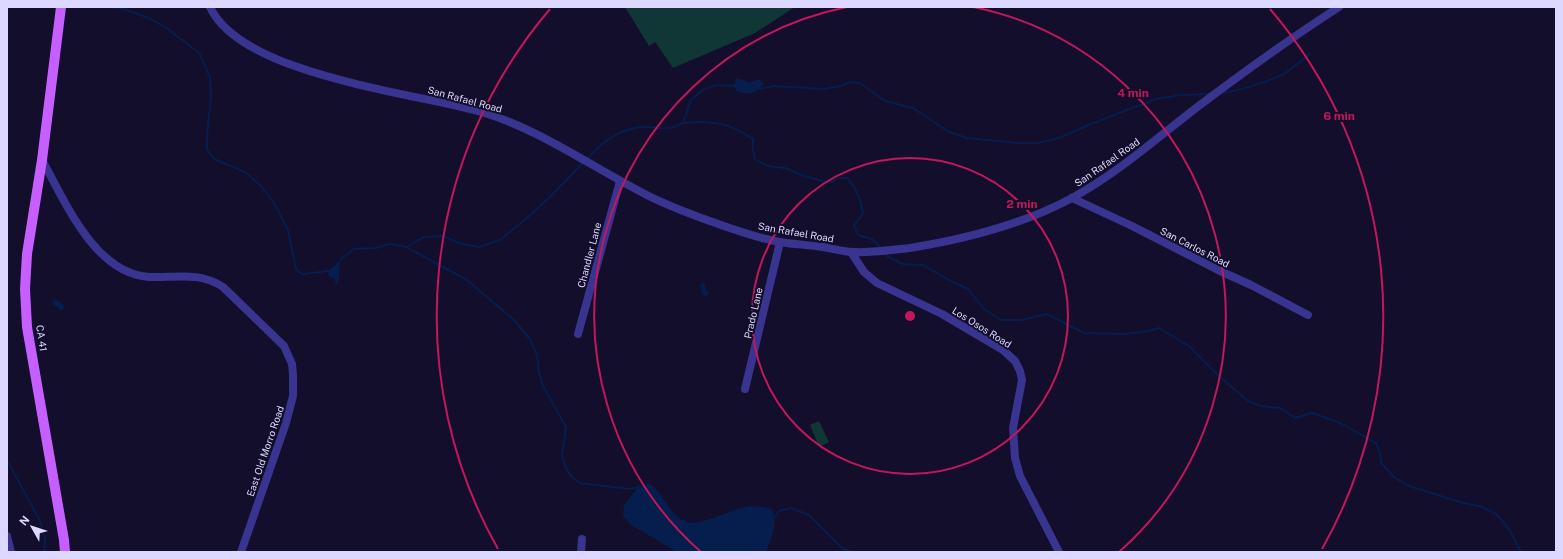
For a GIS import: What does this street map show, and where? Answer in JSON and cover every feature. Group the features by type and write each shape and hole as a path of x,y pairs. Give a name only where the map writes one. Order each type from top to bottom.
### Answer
{"main road":[{"name":"CA 41","path":"61,7 42,160 27,254 25,289 28,327 65,552"}],"street":[{"name":"San Rafael Road","path":"210,7 219,22 231,32 259,50 287,64 331,77 470,109 501,118 534,133 661,203 748,234 780,242 851,252 916,247 954,240 982,233 1033,216 1072,198 1117,170 1227,84 1339,7"},
{"name":"East Old Morro Road","path":"42,160 80,228 95,248 107,258 126,270 141,275 195,277 213,281 222,287 278,339 288,353 292,364 294,387 291,409 241,552"},
{"name":"Chandler Lane","path":"578,334 620,181"},
{"name":"San Carlos Road","path":"1072,198 1125,222 1308,315"},
{"name":"Prado Lane","path":"746,389 780,242"},
{"name":"Los Osos Road","path":"851,252 864,272 877,282 948,318 1003,350 1015,361 1020,371 1022,380 1013,428 1015,458 1020,476 1059,552"},
{"path":"7,536 11,552"},
{"path":"581,552 582,540"}],"green space":[{"path":"625,7 795,7 755,33 673,68 655,42 649,46"},
{"path":"819,421 829,442 819,447 810,425"}],"water":[{"path":"736,79 749,82 760,79 764,84 752,93 740,93 736,91 734,86"},
{"path":"341,259 337,285 334,279 328,276 331,269"},
{"path":"704,283 706,290 709,293 706,297 702,294 700,284"},
{"path":"55,299 65,306 62,311 52,304"},
{"path":"649,483 659,492 677,516 688,522 711,519 749,506 772,509 774,515 774,525 772,536 766,552 677,552 631,525 623,516 624,505 638,487"}],"waterway":[{"path":"109,7 120,8 149,18 168,29 199,53 210,77 211,97 207,149 214,159 245,172 260,185 274,203 288,230 296,269 302,274 329,271"},
{"path":"1221,93 1274,79 1287,72 1310,54"},
{"path":"760,89 774,86 824,89 841,86 850,82 860,83 885,101 913,108 949,132 967,138 1018,143 1038,143 1059,138 1156,99 1181,95 1211,94"},
{"path":"683,123 691,100 704,89 717,85 734,86"},
{"path":"587,159 606,141 621,132 630,129 638,127 671,128 683,123 698,122 721,124 739,131 753,139 755,159 767,166 785,168 801,175 822,181 832,182 839,178 847,178 855,190 863,214 854,225 858,235 872,239 881,248"},
{"path":"406,247 424,237 443,236 462,244 479,247 500,240 550,197 584,162"},
{"path":"341,259 354,249 376,248 389,244 406,247 467,280 514,320 530,339 537,355 539,373 543,386 566,427 562,455 566,468 571,476 579,483 630,489 638,487"},
{"path":"885,253 888,257 903,264 923,265 968,289 984,309 1001,320 1021,320 1047,314 1084,333 1124,334 1143,332 1159,328 1189,346 1220,377 1248,401 1261,406 1280,408 1295,418 1312,413 1340,423 1376,443 1380,453 1381,463 1394,477 1406,485 1460,502 1482,507 1496,514 1509,529 1521,552"},
{"path":"7,460 40,521 45,538 44,552"},
{"path":"775,517 779,511 791,508 809,515 842,548 851,552"}]}
